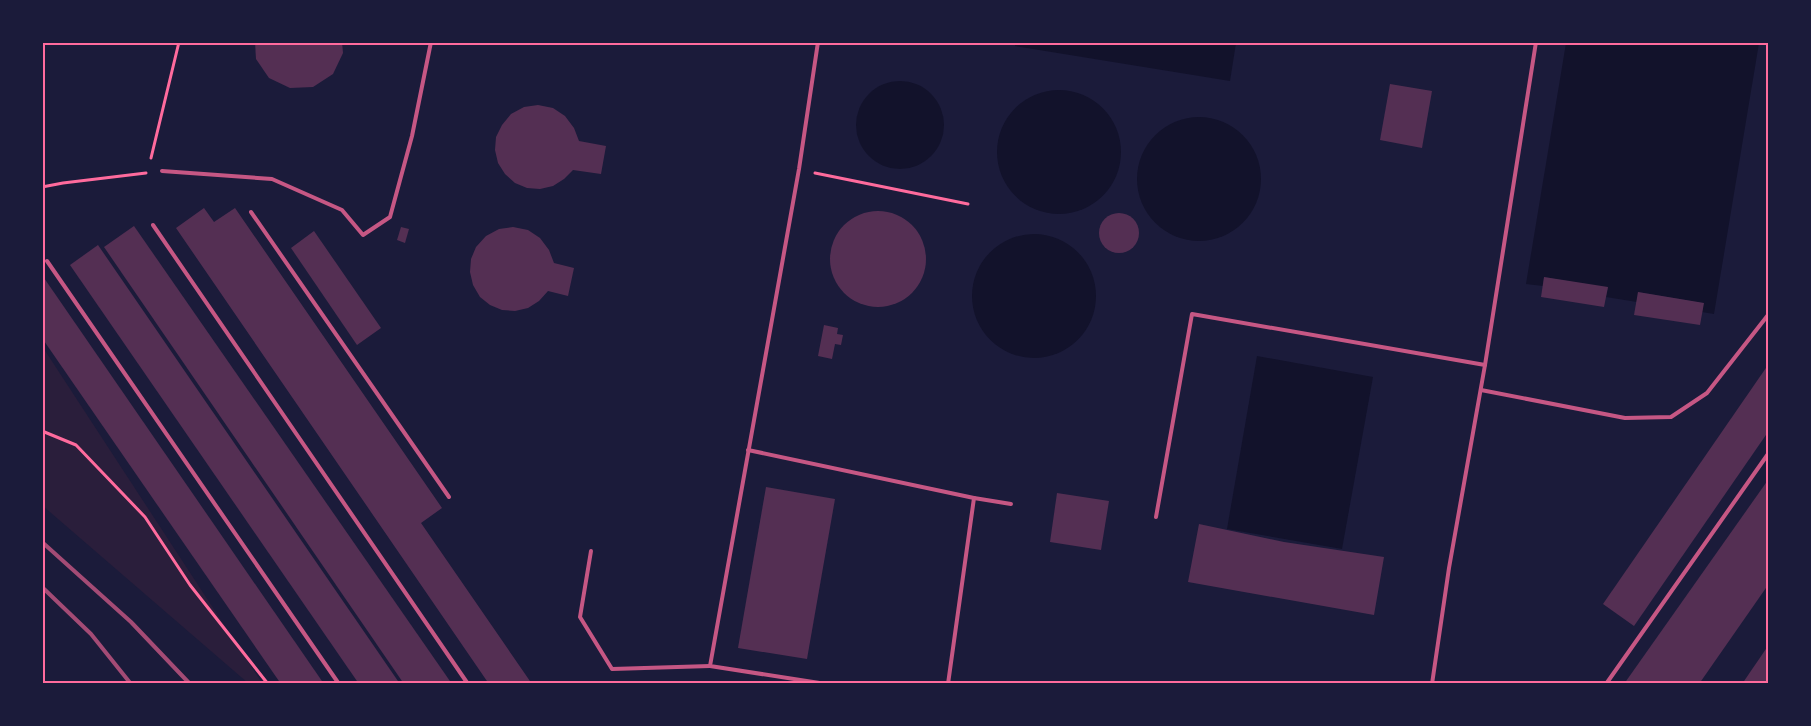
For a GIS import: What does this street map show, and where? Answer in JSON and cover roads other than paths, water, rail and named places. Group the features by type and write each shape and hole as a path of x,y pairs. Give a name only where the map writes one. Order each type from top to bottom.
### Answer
{"lane":[{"path":"162,171 272,179 342,210 363,235 390,217 412,136 430,42"},
{"path":"710,666 799,170 818,42"},
{"path":"1432,684 1447,578 1481,390 1536,42"},
{"path":"251,212 449,497"},
{"path":"153,225 468,684"},
{"path":"47,261 339,684"},
{"path":"1156,517 1192,314 1485,365"},
{"path":"1481,390 1625,418 1671,417 1706,393 1768,315"},
{"path":"748,450 974,498 1012,504"},
{"path":"1606,684 1768,454"},
{"path":"948,684 974,498"},
{"path":"591,551 580,617 612,669 710,666 826,684"}],"railway":[{"path":"42,542 131,622 190,684"},
{"path":"42,587 91,634 131,684"}]}
